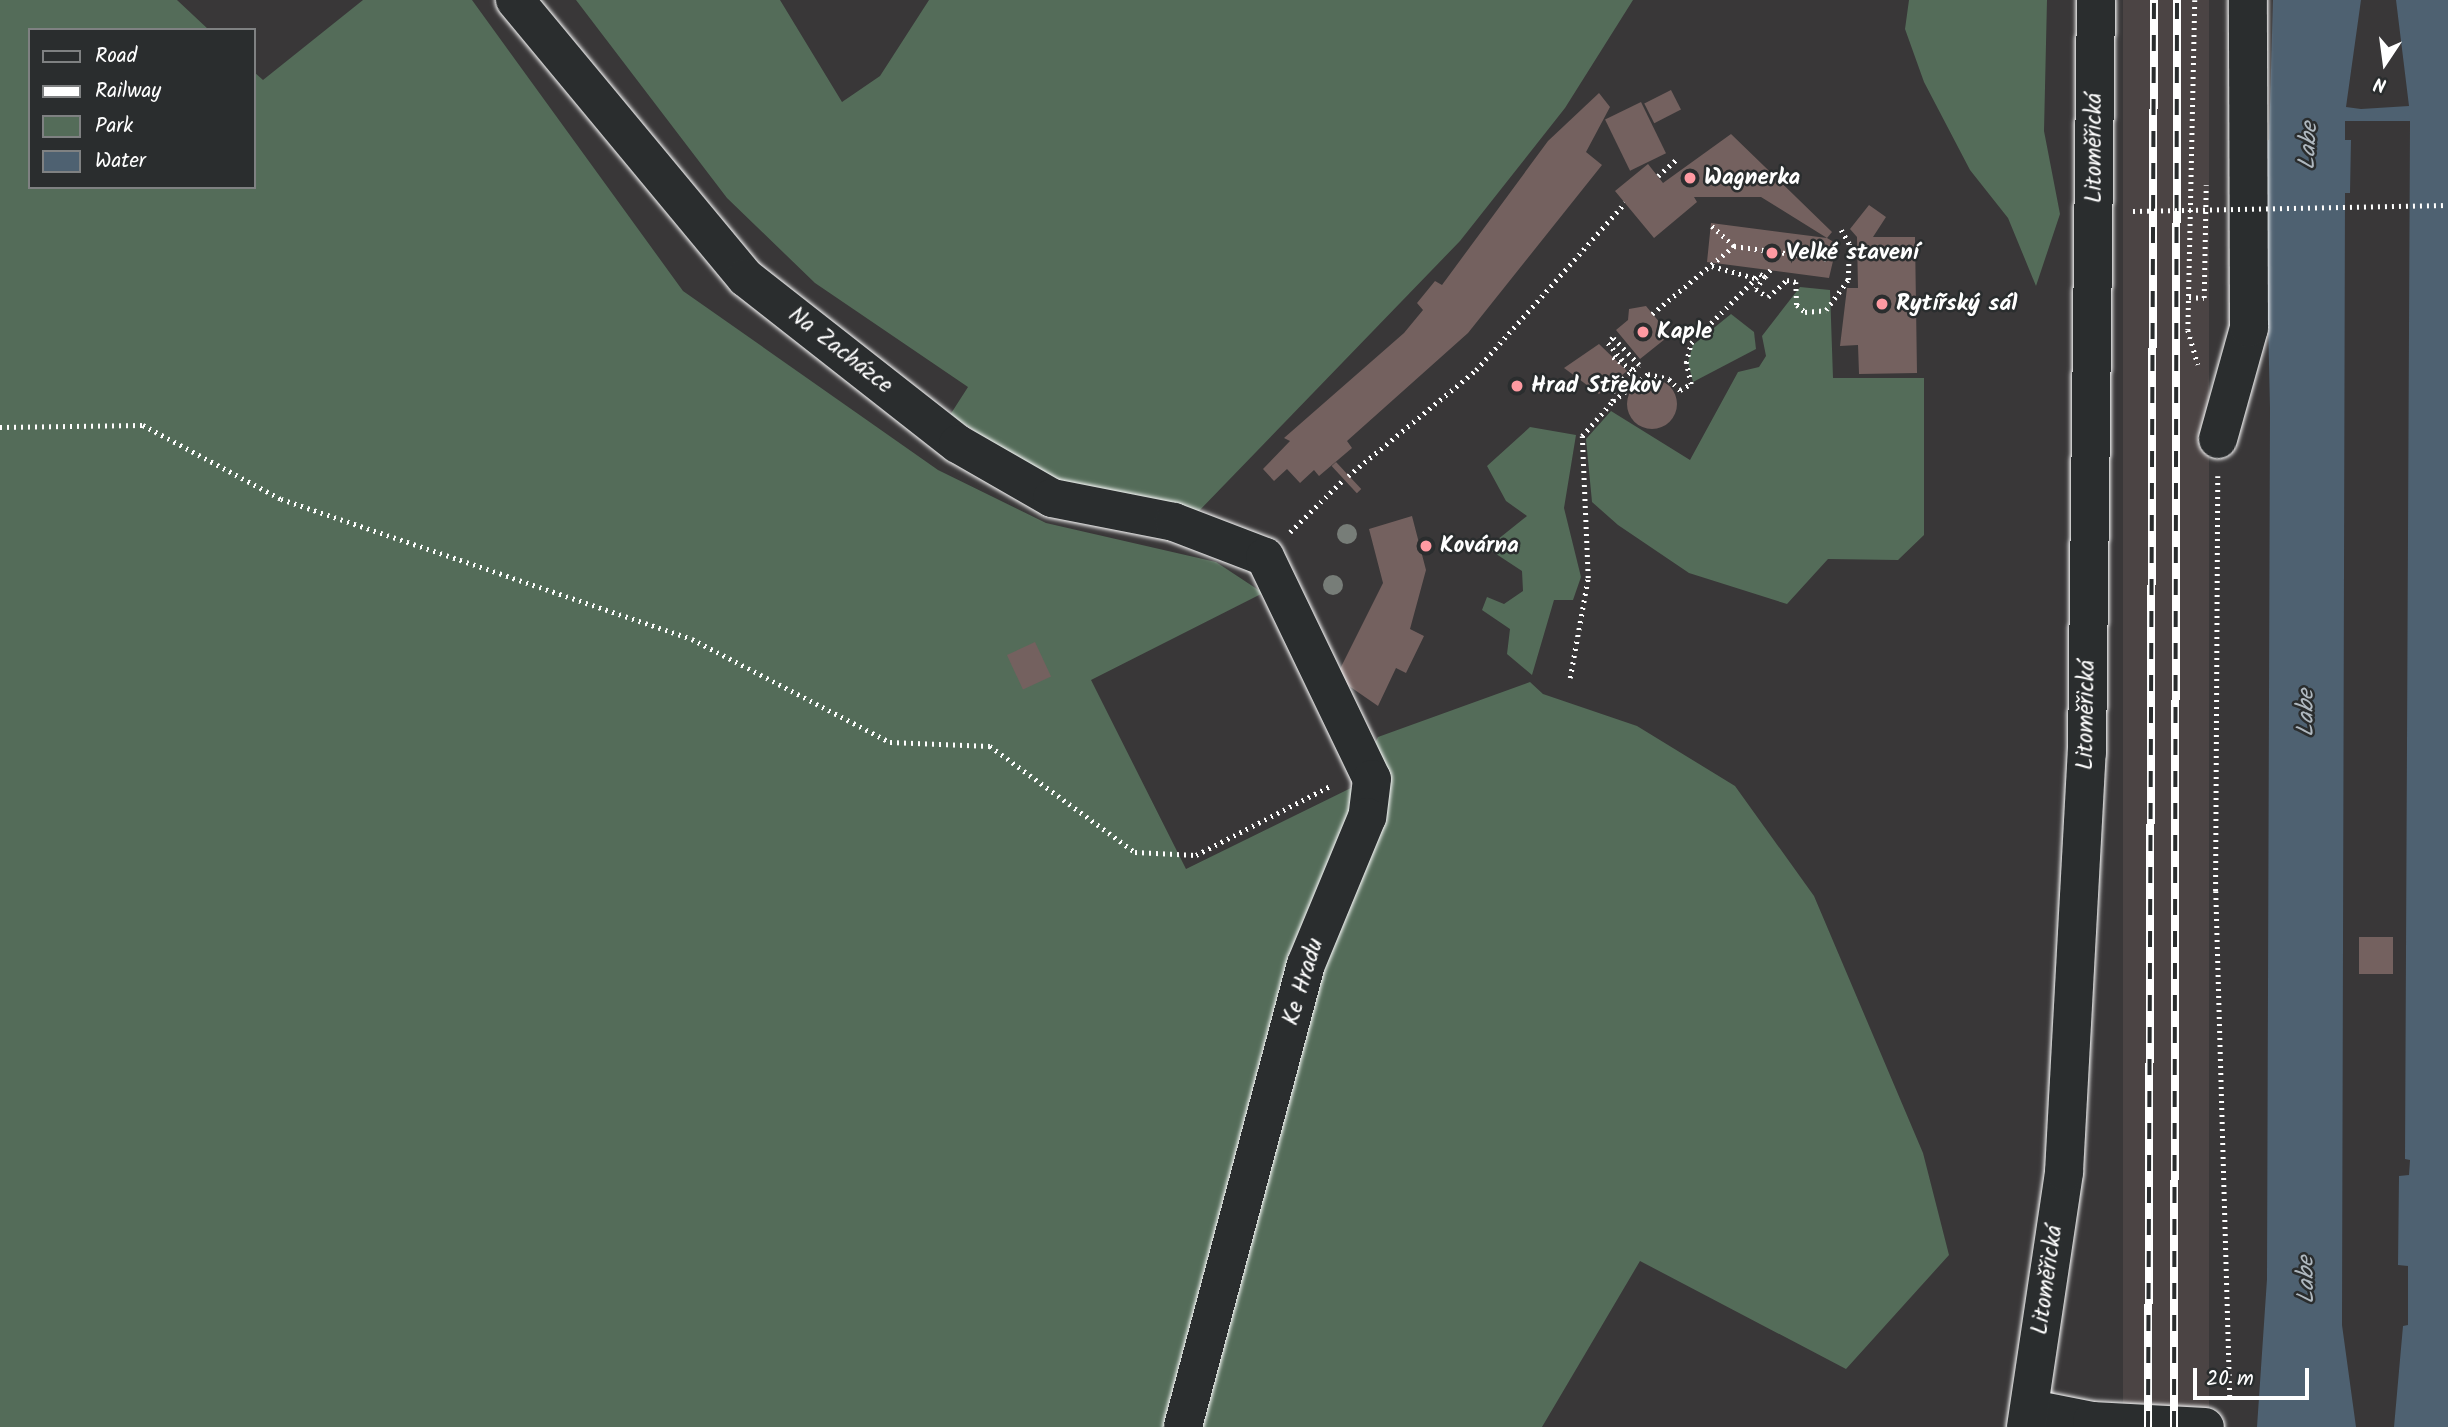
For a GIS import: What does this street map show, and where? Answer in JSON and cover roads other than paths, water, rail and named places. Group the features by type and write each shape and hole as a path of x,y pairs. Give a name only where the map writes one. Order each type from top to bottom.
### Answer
{"main road":[{"name":"Na Zacházce","path":"516,0 746,278 958,444 1052,498 1174,523 1265,557 1372,779"},
{"name":"Litoměřická","path":"2029,1418 2064,1172 2087,753 2096,0"},
{"path":"2218,439 2249,328 2248,0"},
{"name":"Ke Hradu","path":"1183,1427 1306,964 1367,817 1372,779"},
{"path":"2029,1418 2218,1420"}],"water":[{"name":"Labe","path":"2273,0 2361,0 2346,107 2361,109 2409,106 2396,0 2448,0 2448,1427 2394,1427 2403,1326 2408,1325 2408,1266 2398,1265 2399,1176 2409,1175 2410,1160 2405,1159 2410,121 2345,121 2345,140 2351,140 2350,193 2345,193 2342,1325 2356,1427 2257,1427 2267,1279 2270,408 2264,141 2269,140"}],"railway":[{"path":"2148,1427 2154,0"},
{"path":"2174,1427 2177,0"}],"place":[{"name":"Wagnerka","path":"1690,178"},
{"name":"Velké stavení","path":"1772,253"},
{"name":"Rytířský sál","path":"1882,304"},
{"name":"Kaple","path":"1643,332"},
{"name":"Hrad Střekov","path":"1517,386"},
{"name":"Kovárna","path":"1426,546"}]}
